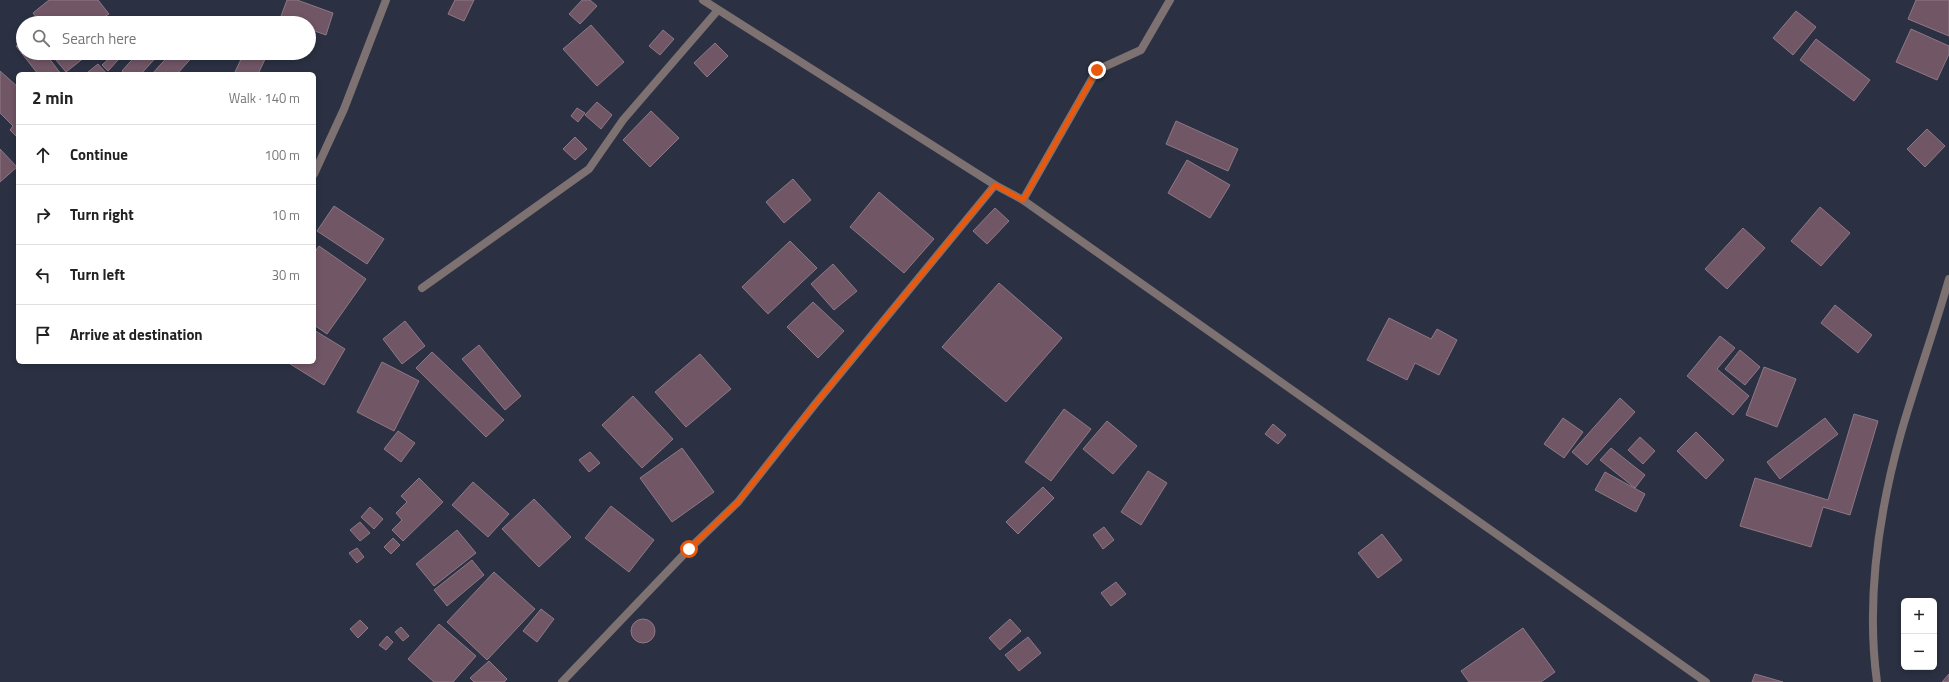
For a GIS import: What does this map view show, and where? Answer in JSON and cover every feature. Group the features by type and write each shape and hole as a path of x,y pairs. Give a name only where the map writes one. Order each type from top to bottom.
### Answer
{"street":[{"path":"316,170 344,109 386,0"},
{"path":"703,0 995,185 1023,200 1706,682"},
{"path":"1023,200 1097,70 1141,50 1170,0"},
{"path":"422,288 589,169 623,120 718,10"},
{"path":"562,682 689,549 738,502 816,403 995,185"},
{"path":"1877,682 1873,654 1872,600 1884,510 1901,434 1933,335 1949,279"}],"building":[{"path":"49,0 98,0 109,14 106,16 35,16 33,13"},
{"path":"287,0 297,0 333,13 326,35 316,31 316,16 281,16"},
{"path":"455,0 474,0 464,21 448,14"},
{"path":"582,0 590,0 597,6 580,24 569,14"},
{"path":"1916,0 1949,0 1949,36 1908,19"},
{"path":"1796,11 1816,27 1793,55 1773,38"},
{"path":"591,25 624,62 597,86 563,49"},
{"path":"1911,29 1949,46 1949,54 1937,80 1896,62"},
{"path":"663,30 674,39 660,55 649,46"},
{"path":"1816,39 1870,80 1854,101 1800,60"},
{"path":"715,43 728,56 707,77 694,63"},
{"path":"27,60 50,60 59,72 36,72"},
{"path":"56,60 81,60 66,72"},
{"path":"108,60 118,60 108,71 102,65"},
{"path":"132,60 154,60 143,72 122,71"},
{"path":"165,60 190,60 179,72 154,72"},
{"path":"241,60 265,60 259,72 235,72"},
{"path":"98,64 105,72 88,72"},
{"path":"0,71 16,85 16,136 10,130 13,126 0,113"},
{"path":"597,102 612,115 601,129 585,115"},
{"path":"577,108 585,113 578,122 571,116"},
{"path":"651,111 679,138 650,167 623,140"},
{"path":"1176,121 1238,149 1228,171 1166,144"},
{"path":"1927,129 1945,146 1925,167 1907,149"},
{"path":"575,137 587,149 575,160 563,149"},
{"path":"0,149 16,166 16,168 0,182"},
{"path":"1187,160 1230,185 1210,218 1168,193"},
{"path":"793,179 811,200 784,223 766,202"},
{"path":"879,192 934,239 904,273 850,227"},
{"path":"334,206 384,239 367,264 317,231"},
{"path":"1820,207 1850,233 1821,266 1791,241"},
{"path":"995,208 1009,221 987,244 973,231"},
{"path":"1743,228 1765,248 1727,289 1705,269"},
{"path":"790,241 817,268 768,314 742,287"},
{"path":"319,246 366,279 327,334 316,326 316,250"},
{"path":"833,264 857,291 834,310 811,284"},
{"path":"999,283 1062,338 1006,402 942,347"},
{"path":"813,302 844,331 818,358 787,327"},
{"path":"1835,305 1872,335 1858,353 1821,323"},
{"path":"1389,318 1431,339 1437,329 1457,340 1439,375 1415,363 1407,380 1367,360"},
{"path":"405,321 425,346 402,364 383,339"},
{"path":"316,331 345,349 324,385 290,364 316,364"},
{"path":"1720,336 1735,348 1717,369 1749,396 1733,415 1687,376"},
{"path":"479,345 521,396 505,410 462,359"},
{"path":"1740,350 1760,367 1745,385 1725,369"},
{"path":"432,352 504,420 486,437 416,368"},
{"path":"700,354 731,389 686,427 655,392"},
{"path":"382,362 419,381 394,431 357,412"},
{"path":"1764,367 1796,379 1777,427 1746,415"},
{"path":"633,396 673,439 642,468 602,425"},
{"path":"1620,398 1635,412 1587,465 1572,452"},
{"path":"1064,409 1091,429 1051,481 1025,462"},
{"path":"1854,414 1878,421 1850,515 1823,507 1811,547 1740,526 1755,478 1828,500"},
{"path":"1563,418 1583,432 1564,458 1544,444"},
{"path":"1825,418 1838,434 1780,479 1767,462"},
{"path":"1107,421 1137,446 1113,474 1083,449"},
{"path":"1273,424 1286,435 1278,444 1265,434"},
{"path":"398,431 415,443 401,462 384,449"},
{"path":"1696,432 1724,460 1706,479 1677,451"},
{"path":"1640,437 1655,451 1643,464 1628,450"},
{"path":"682,448 714,492 672,522 640,478"},
{"path":"1611,448 1645,475 1635,488 1600,460"},
{"path":"590,452 600,463 589,472 579,460"},
{"path":"1148,471 1167,483 1141,525 1121,512"},
{"path":"1605,472 1645,494 1636,512 1595,490"},
{"path":"419,478 443,502 403,541 392,530 402,520 396,513 407,502 401,496"},
{"path":"473,482 509,514 488,537 452,505"},
{"path":"1043,487 1054,498 1018,534 1006,522"},
{"path":"534,499 571,537 539,567 502,529"},
{"path":"611,506 654,540 629,572 585,538"},
{"path":"370,507 383,519 374,529 361,517"},
{"path":"360,522 370,533 360,541 350,530"},
{"path":"1104,527 1114,540 1103,549 1093,535"},
{"path":"457,530 476,553 434,586 416,564"},
{"path":"1382,534 1402,560 1378,578 1358,553"},
{"path":"393,538 400,545 391,554 384,547"},
{"path":"357,548 364,557 357,563 349,553"},
{"path":"472,560 484,575 447,606 434,590"},
{"path":"494,572 535,609 487,660 447,622"},
{"path":"1116,582 1126,594 1111,606 1101,593"},
{"path":"541,609 554,619 537,642 523,631"},
{"path":"643,619 651,623 655,631 651,639 643,643 635,639 631,631 635,623"},
{"path":"1010,619 1021,631 1000,650 989,638"},
{"path":"360,620 368,628 358,638 350,629"},
{"path":"439,624 476,656 453,682 434,682 408,659"},
{"path":"401,627 409,636 403,641 395,632"},
{"path":"1523,628 1555,672 1541,682 1469,682 1461,671"},
{"path":"387,636 393,642 386,650 379,645"},
{"path":"1028,637 1041,653 1019,671 1005,655"},
{"path":"489,661 507,679 504,682 474,682 470,678"},
{"path":"1755,674 1783,682 1752,682"},
{"path":"1949,674 1949,682 1942,682"}],"route":[{"path":"689,549 738,502 816,403 995,185 1023,200 1097,70"}]}
